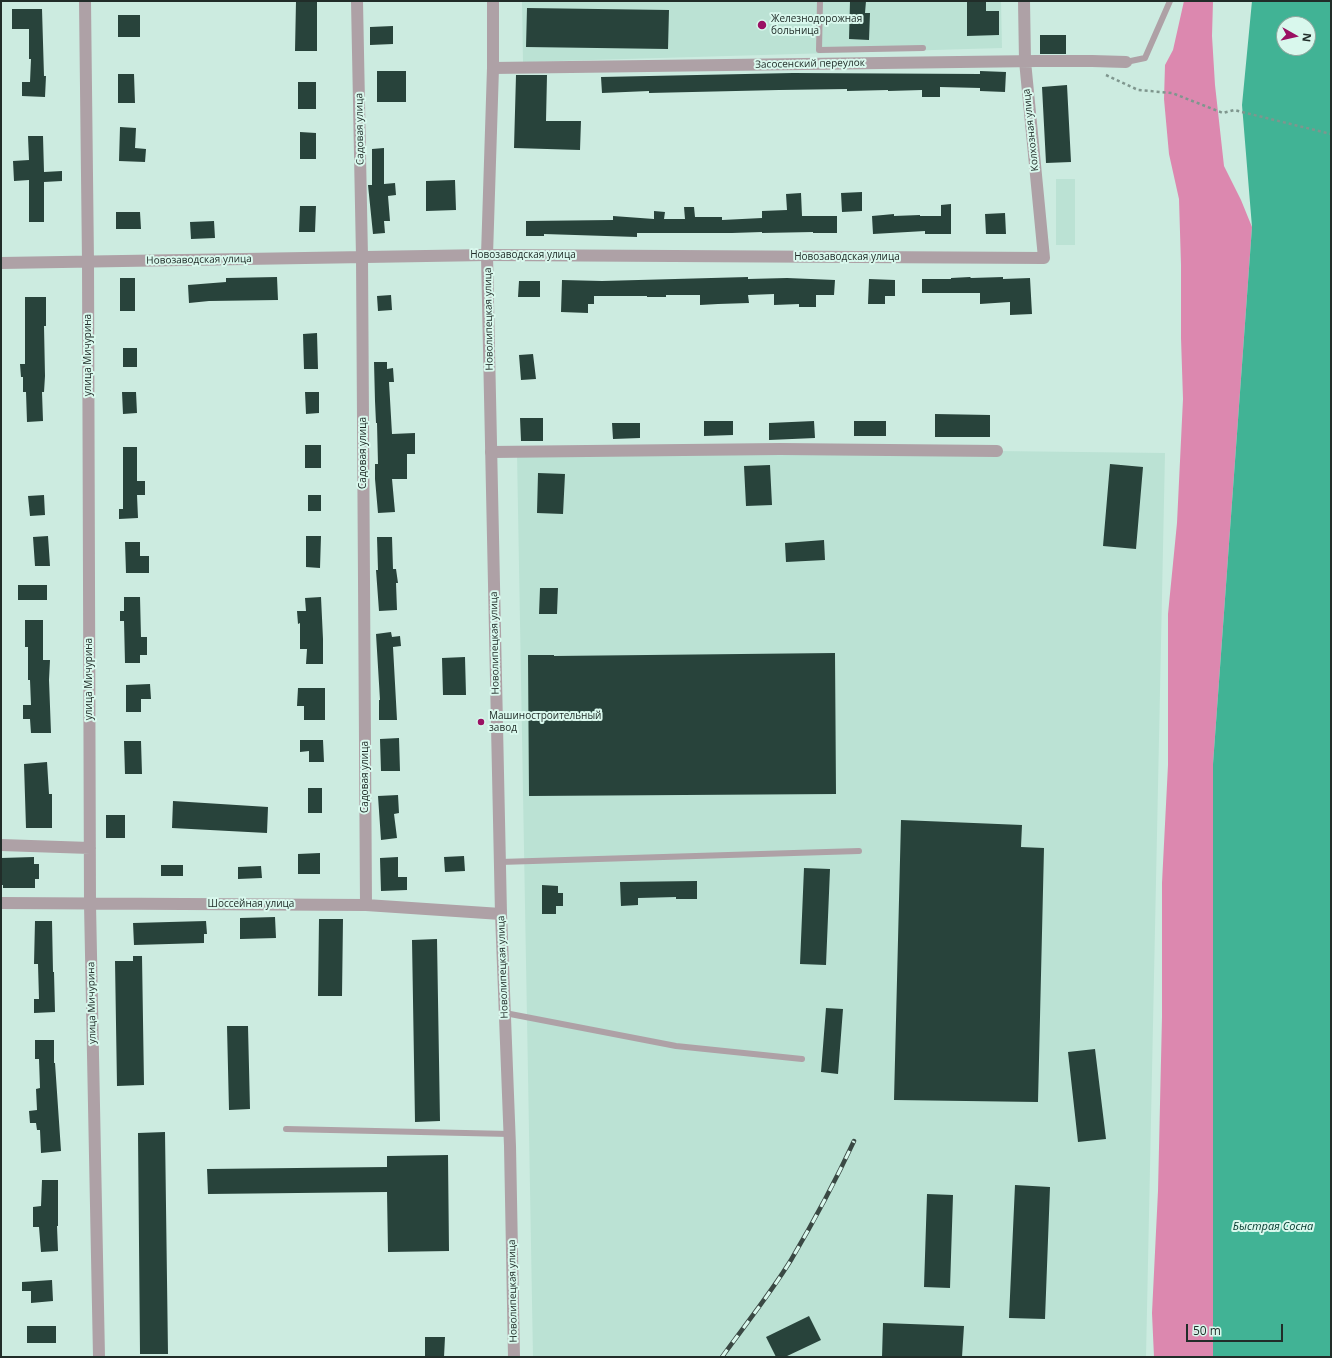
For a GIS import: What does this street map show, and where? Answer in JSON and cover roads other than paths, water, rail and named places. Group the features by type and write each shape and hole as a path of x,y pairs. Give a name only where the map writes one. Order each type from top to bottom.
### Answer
{"street":[{"name":"улица Мичурина","path":"85,1 88,262 90,904 100,1357"},
{"name":"Садовая улица","path":"357,1 362,257 366,905"},
{"name":"Новолипецкая улица","path":"493,1 493,68 487,255 501,914 510,1134 514,1357"},
{"name":"Колхозная улица","path":"1024,1 1025,61 1044,258"},
{"name":"Засосенский переулок","path":"493,68 1025,61 1126,62"},
{"name":"Новозаводская улица","path":"1,263 487,255 1044,258"},
{"path":"491,452 780,449 997,451"},
{"path":"1,845 90,848"},
{"name":"Шоссейная улица","path":"1,903 366,905 501,914"}],"lane":[{"path":"820,1 819,50 923,48"},
{"path":"1126,62 1146,58 1170,1"},
{"path":"500,862 859,852"},
{"path":"505,1013 676,1046 802,1059"},
{"path":"286,1129 510,1134"}],"water":[{"name":"Быстрая Сосна","path":"1252,1 1331,1 1331,1357 1213,1357 1213,764 1252,227 1242,105"}],"railway":[{"path":"722,1357 791,1260 824,1201 854,1141"}],"place":[{"name":"Железнодорожная больница","path":"762,25"},
{"name":"Машиностроительный завод","path":"481,722"}]}
